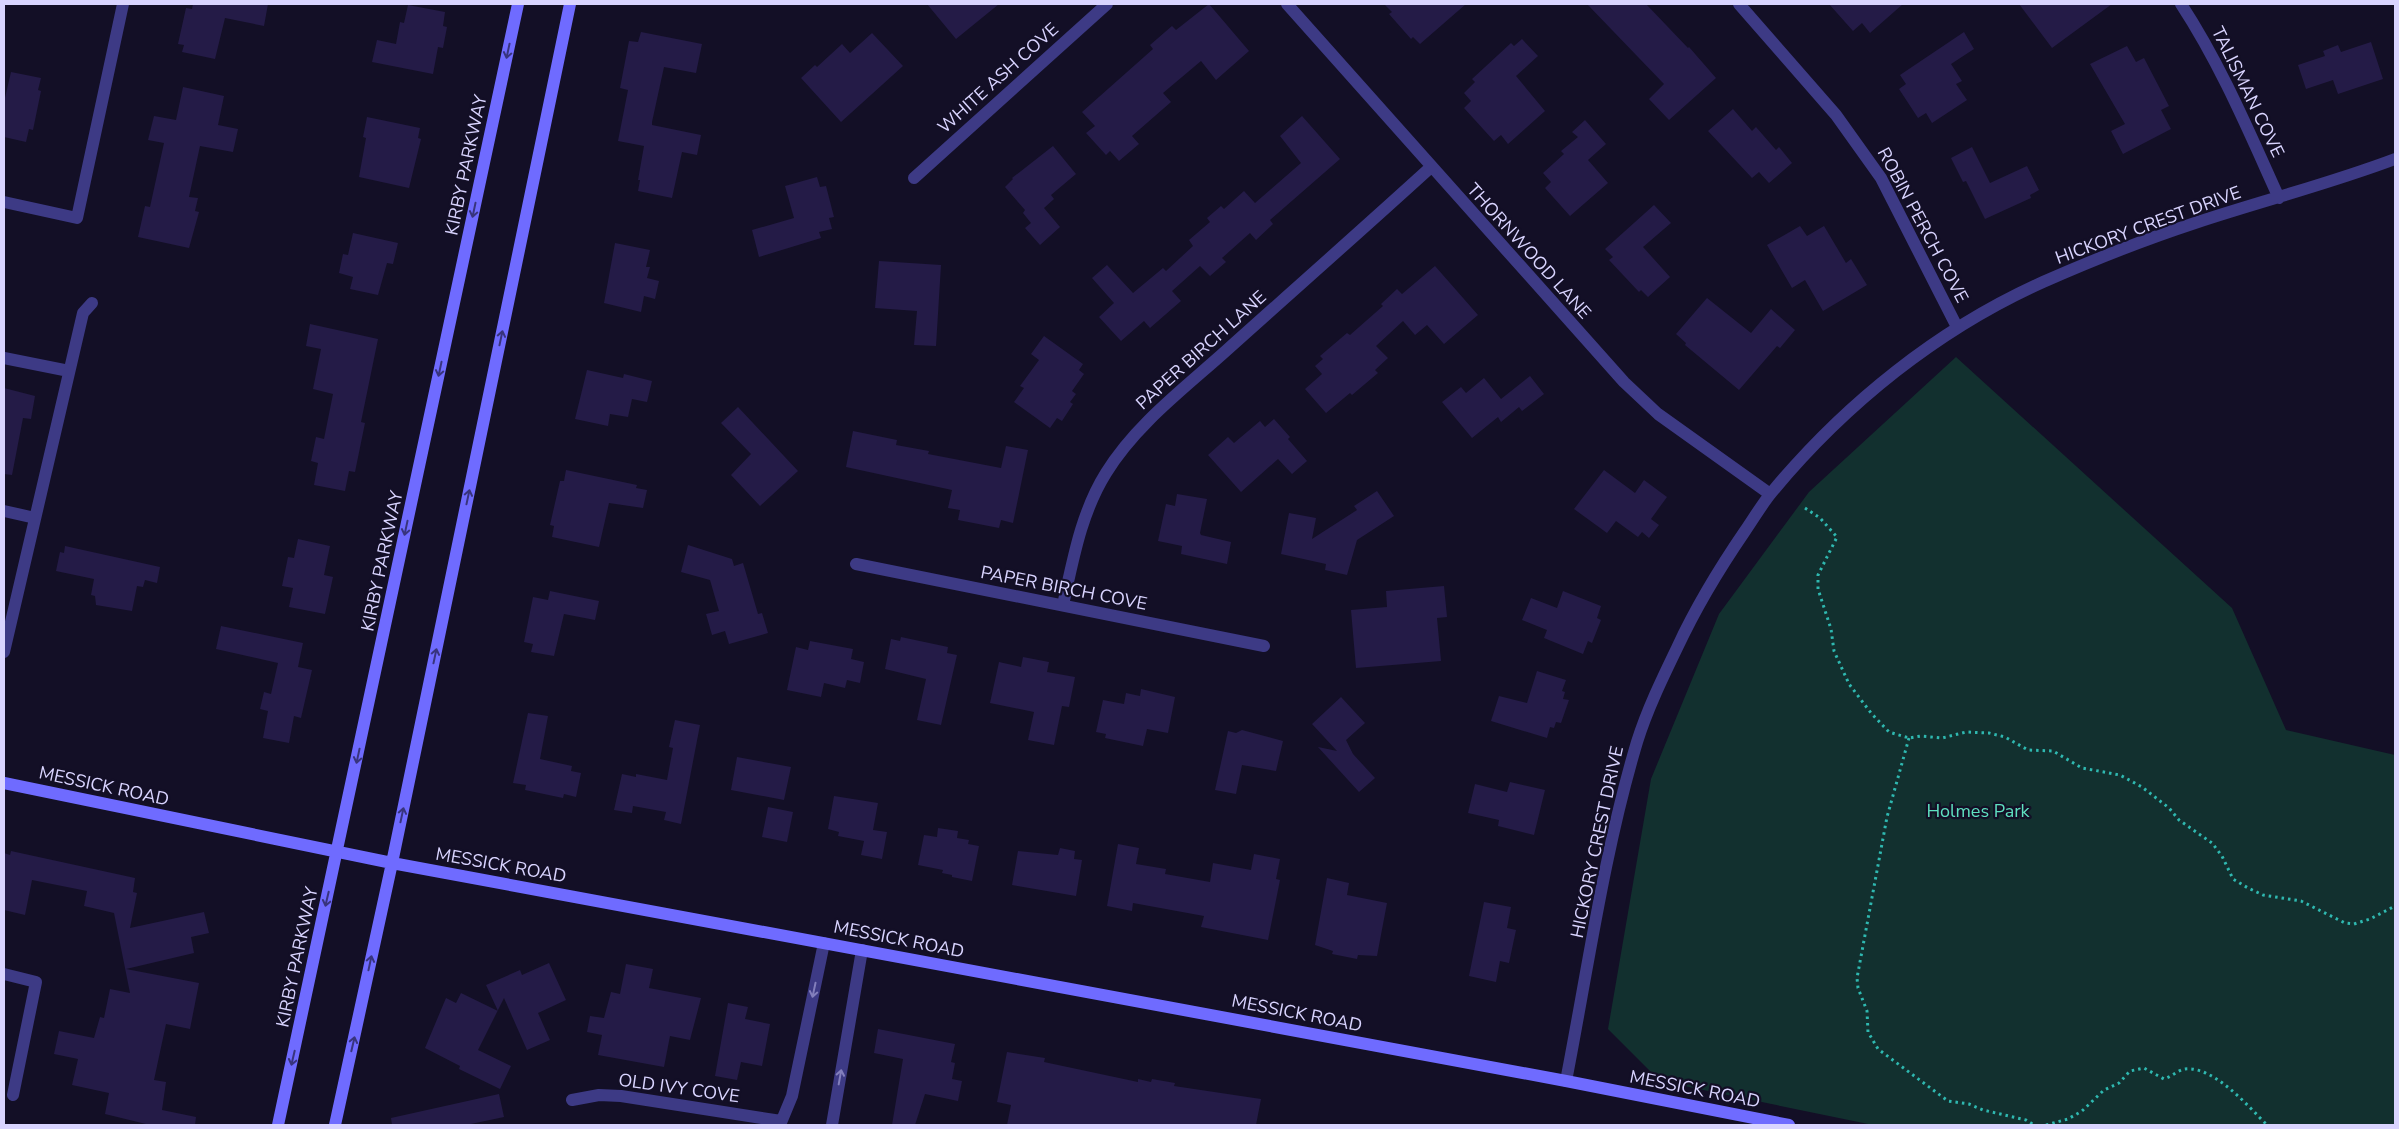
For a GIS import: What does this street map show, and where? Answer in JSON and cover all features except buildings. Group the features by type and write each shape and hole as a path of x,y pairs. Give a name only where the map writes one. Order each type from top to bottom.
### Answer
{"main road":[{"name":"KIRBY PARKWAY","path":"278,1125 338,852 518,4"},
{"path":"335,1125 392,863 570,4"},
{"name":"MESSICK ROAD","path":"4,783 392,863 1566,1081 1789,1125"}],"street":[{"path":"4,202 77,218 123,4"},
{"name":"WHITE ASH COVE","path":"914,178 1107,4"},
{"name":"THORNWOOD LANE","path":"1287,4 1624,382 1658,414 1770,494"},
{"name":"ROBIN PERCH COVE","path":"1739,4 1836,115 1861,148 1892,199 1957,327"},
{"name":"TALISMAN COVE","path":"2181,4 2200,33 2224,77 2279,198"},
{"name":"HICKORY CREST DRIVE","path":"1566,1081 1610,851 1638,738 1660,684 1685,631 1718,571 1770,494 1820,439 1879,383 1957,327 2039,284 2116,251 2197,222 2345,178 2395,159"},
{"name":"PAPER BIRCH LANE","path":"1063,605 1079,536 1090,502 1106,473 1122,450 1167,404 1431,167"},
{"path":"4,652 83,313 92,303"},
{"path":"4,358 69,371"},
{"path":"4,511 35,518"},
{"name":"PAPER BIRCH COVE","path":"856,564 1264,646"},
{"path":"781,1123 792,1096 824,943"},
{"path":"832,1125 862,950"},
{"path":"4,974 36,982 13,1095"},
{"name":"OLD IVY COVE","path":"572,1100 599,1095 622,1096 781,1123"}],"path":[{"path":"1805,508 1833,530 1837,536 1834,547 1818,575 1818,589 1826,611 1834,651 1849,684 1880,724 1889,732 1909,738 1922,736 1942,738 1966,732 1989,733 2005,737 2028,750 2053,751 2082,768 2120,775 2142,787 2169,808 2179,820 2212,844 2222,856 2233,879 2263,895 2302,901 2345,923 2354,924 2370,920 2395,906"},
{"path":"1909,738 1887,817 1857,978 1858,988 1867,1011 1868,1032 1878,1049 1948,1101 1969,1104 1983,1110 2026,1120 2034,1125"},
{"path":"2046,1125 2068,1119 2082,1111 2104,1090 2119,1083 2130,1071 2144,1068 2164,1079 2183,1069 2198,1070 2210,1074 2225,1085 2267,1125"}],"green space":[{"name":"Holmes Park","path":"1956,357 2232,608 2286,730 2395,755 2395,1125 1873,1125 1660,1081 1608,1029 1651,779 1719,614 1809,492"}]}
